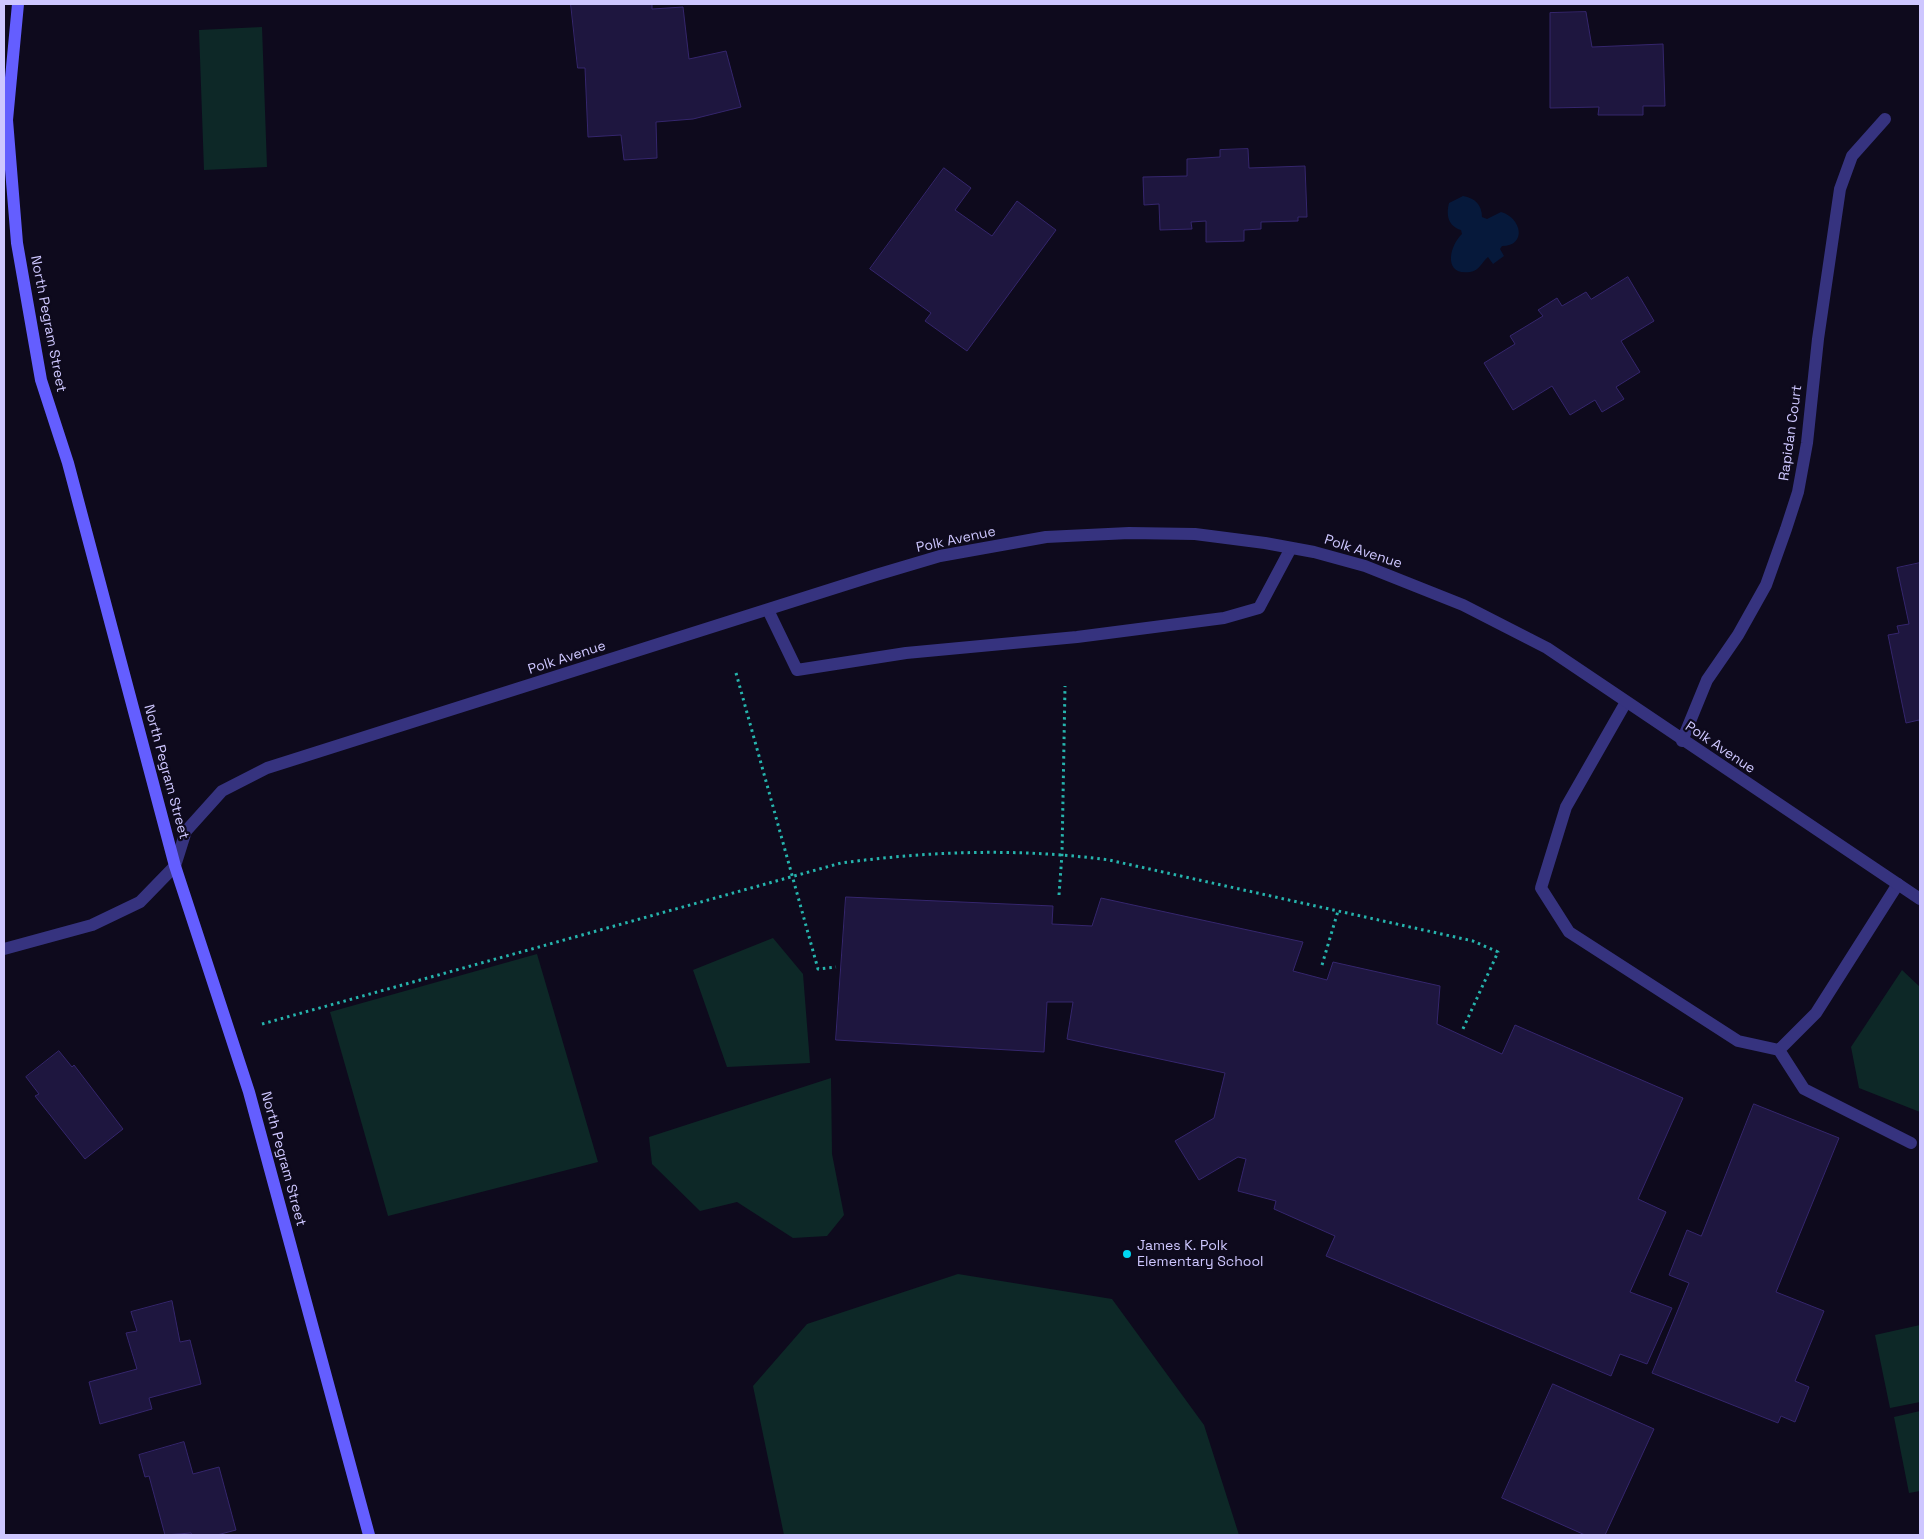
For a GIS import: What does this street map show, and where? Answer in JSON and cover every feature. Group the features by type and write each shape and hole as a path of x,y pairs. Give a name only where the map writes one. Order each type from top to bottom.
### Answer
{"street":[{"name":"North Pegram Street","path":"18,4 7,120 17,243 39,371 68,463 175,866 250,1092 369,1535"},
{"name":"Rapidan Court","path":"1682,741 1707,680 1738,635 1766,585 1786,530 1798,492 1807,443 1818,339 1840,189 1852,156 1885,119"},
{"name":"Polk Avenue","path":"4,949 92,925 140,902 175,866 186,831 222,790 268,768 940,556 1046,537 1168,533 1207,535 1292,548 1365,566 1463,605 1547,648 1682,741 1920,898"},
{"path":"768,610 797,670 906,653 1087,636 1224,618 1259,608 1292,548"},
{"path":"1626,702 1566,808 1541,888 1569,932 1738,1041 1779,1050 1804,1089 1911,1143"},
{"path":"1779,1050 1816,1014 1898,884"}],"path":[{"path":"736,673 791,878 818,969 836,967"},
{"path":"1059,895 1062,854 1065,686"},
{"path":"262,1024 842,863 897,856 980,851 1062,854 1108,860 1473,941 1498,952 1462,1031"},
{"path":"1322,965 1338,911"}],"green space":[{"path":"262,27 267,167 204,170 199,30"},
{"path":"773,938 803,974 810,1063 727,1067 693,970"},
{"path":"537,954 598,1162 388,1216 330,1012"},
{"path":"1902,970 1920,987 1920,1112 1859,1088 1851,1047"},
{"path":"831,1078 832,1154 844,1215 827,1236 793,1238 737,1202 700,1211 652,1164 649,1137"},
{"path":"958,1274 1112,1299 1204,1425 1239,1535 784,1535 753,1386 807,1324"},
{"path":"1920,1325 1920,1402 1890,1408 1875,1335"},
{"path":"1920,1411 1920,1491 1909,1493 1894,1417"}],"water":[{"path":"1463,196 1471,198 1477,203 1481,209 1482,217 1487,219 1501,212 1508,215 1514,220 1519,231 1515,242 1502,246 1500,249 1504,256 1493,264 1488,257 1478,268 1470,272 1461,272 1456,269 1452,265 1451,259 1454,246 1462,234 1461,230 1453,226 1449,220 1448,207 1449,203"}],"building":[{"path":"571,4 652,4 652,9 683,7 689,59 726,51 741,107 693,119 656,122 657,158 624,160 621,135 588,137 585,68 578,68"},
{"path":"1586,12 1592,47 1663,44 1665,106 1643,106 1643,115 1598,115 1599,107 1550,108 1550,13"},
{"path":"1248,149 1249,168 1305,166 1307,217 1298,217 1298,221 1261,222 1261,229 1244,230 1244,241 1206,242 1206,221 1191,222 1192,229 1160,230 1159,204 1144,205 1143,177 1187,176 1187,159 1220,157 1220,150"},
{"path":"944,168 971,188 955,210 992,236 1017,201 1056,230 967,351 925,321 931,313 870,269"},
{"path":"1628,277 1654,321 1621,341 1640,372 1616,387 1624,399 1602,412 1595,400 1570,415 1552,386 1513,410 1484,363 1515,344 1510,336 1543,316 1538,310 1557,298 1562,306 1586,292 1591,299"},
{"path":"1920,563 1920,724 1919,720 1906,723 1888,635 1899,633 1897,626 1909,624 1897,568"},
{"path":"846,897 1053,906 1052,924 1092,926 1101,898 1303,942 1293,971 1327,980 1333,962 1440,986 1437,1024 1502,1054 1515,1025 1683,1098 1638,1199 1666,1212 1630,1292 1672,1308 1647,1364 1620,1354 1611,1376 1326,1256 1335,1236 1274,1209 1276,1201 1238,1191 1246,1159 1238,1157 1199,1180 1175,1141 1214,1118 1225,1073 1067,1039 1073,1002 1047,1002 1044,1052 836,1040"},
{"path":"59,1051 72,1067 74,1065 123,1129 85,1159 35,1096 39,1094 26,1077"},
{"path":"1754,1104 1839,1138 1776,1292 1824,1311 1795,1381 1809,1387 1795,1422 1781,1416 1778,1423 1652,1373 1689,1283 1669,1275 1687,1230 1701,1236"},
{"path":"172,1301 180,1342 190,1340 201,1384 149,1398 152,1409 100,1424 89,1382 137,1369 126,1333 137,1331 131,1312"},
{"path":"1553,1384 1654,1429 1605,1535 1585,1535 1502,1498"},
{"path":"184,1442 193,1474 219,1467 236,1530 217,1535 192,1535 191,1533 165,1535 149,1476 145,1477 139,1455"}],"place":[{"name":"James K. Polk Elementary School","path":"1127,1254"}]}
